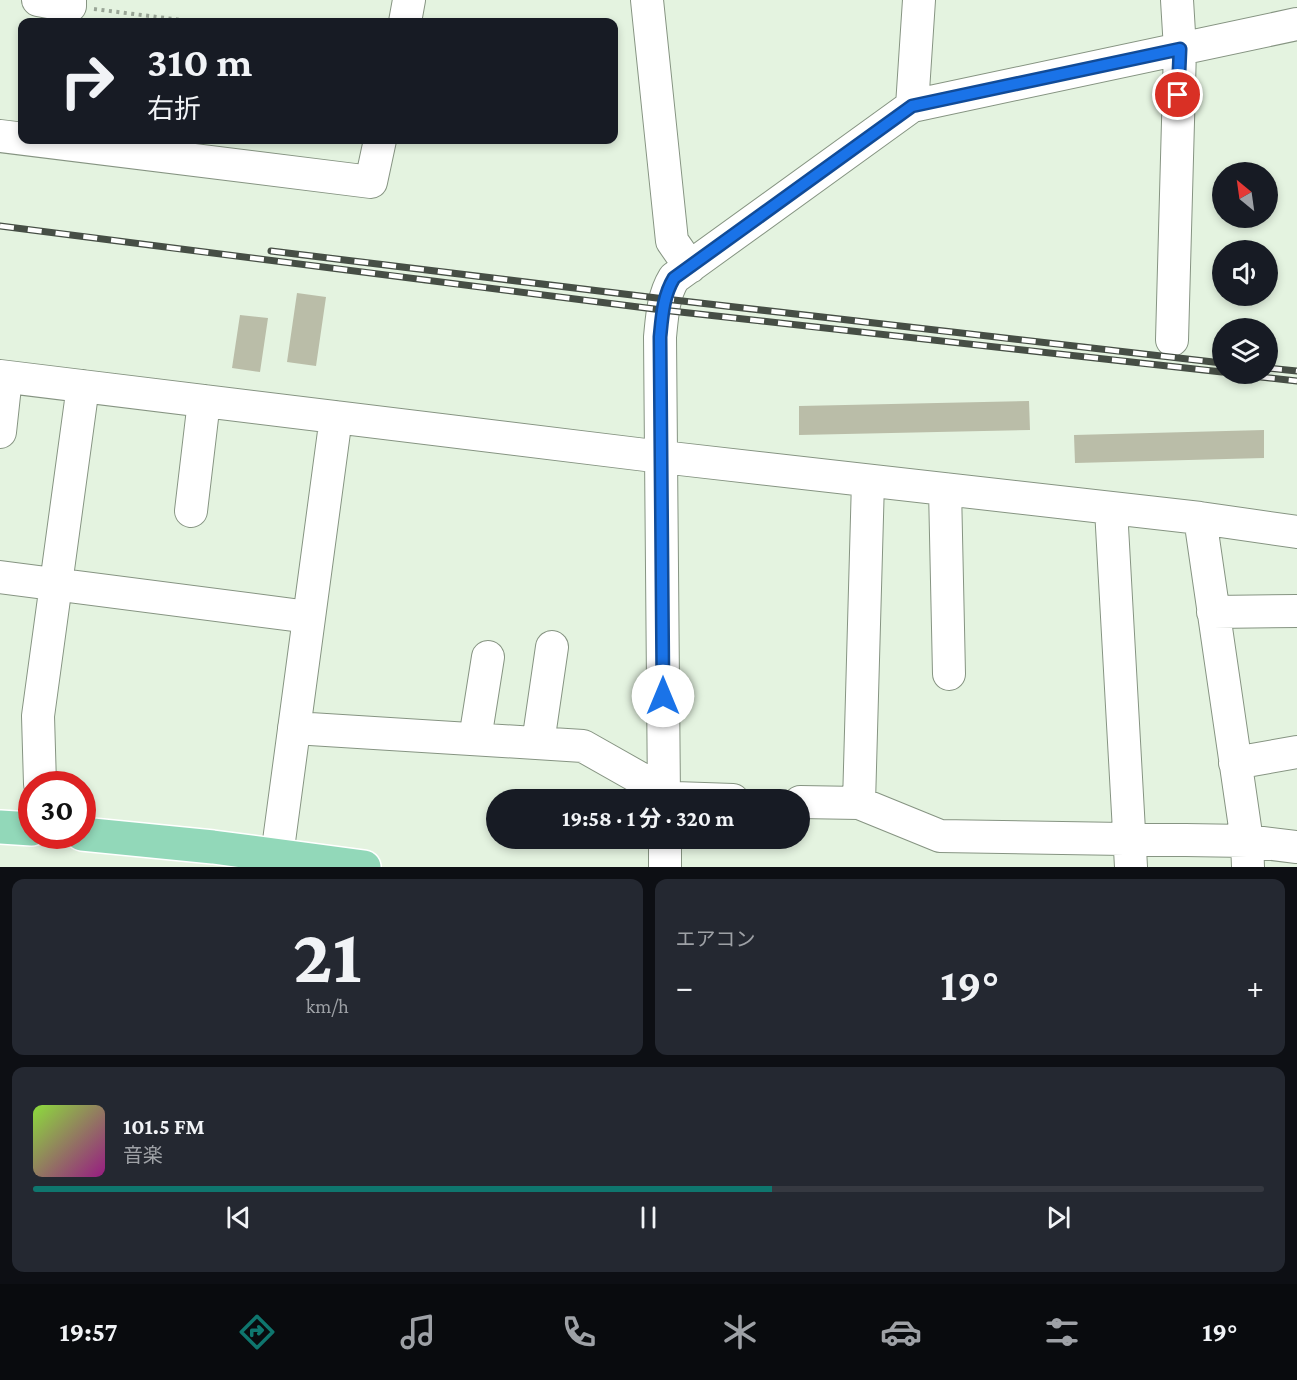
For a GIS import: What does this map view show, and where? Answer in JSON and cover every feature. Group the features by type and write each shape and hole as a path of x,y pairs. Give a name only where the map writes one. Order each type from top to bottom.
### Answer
{"main road":[{"path":"0,827 18,828"},
{"path":"96,836 212,857 277,855 364,867"}],"street":[{"path":"38,0 70,3"},
{"path":"406,18 409,0"},
{"path":"647,0 672,240 690,267"},
{"path":"912,106 919,0"},
{"path":"1172,340 1180,49 1177,0"},
{"path":"664,789 660,337 662,310 674,278 912,106 1297,24"},
{"path":"0,136 18,138"},
{"path":"65,144 371,182 379,144"},
{"path":"0,432 3,376 662,457 1200,518 1297,532"},
{"path":"40,771 38,716 83,386"},
{"path":"191,511 204,401"},
{"path":"277,855 336,417"},
{"path":"859,803 868,481"},
{"path":"945,489 949,674"},
{"path":"1111,508 1130,853"},
{"path":"1200,518 1248,854"},
{"path":"0,577 309,617"},
{"path":"1213,612 1297,611"},
{"path":"538,743 552,647"},
{"path":"476,739 488,657"},
{"path":"294,728 584,746 653,789"},
{"path":"1234,763 1297,752"},
{"path":"810,802 859,803 940,836 1130,853 1248,854 1297,848"},
{"path":"664,849 665,867"}],"path":[{"path":"70,3 170,18"}],"building":[{"path":"297,293 326,297 316,366 287,362"},
{"path":"240,315 268,318 260,372 232,368"},
{"path":"1029,401 1030,430 799,435 799,406"},
{"path":"1264,430 1264,458 1075,463 1074,435"}],"railway":[{"path":"0,226 662,310 1212,371"},
{"path":"271,251 1212,362"},
{"path":"1278,369 1297,371"},
{"path":"1278,379 1297,381"}],"route":[{"path":"663,696 660,337 662,310 674,278 912,106 1180,49 1178,95"}]}
